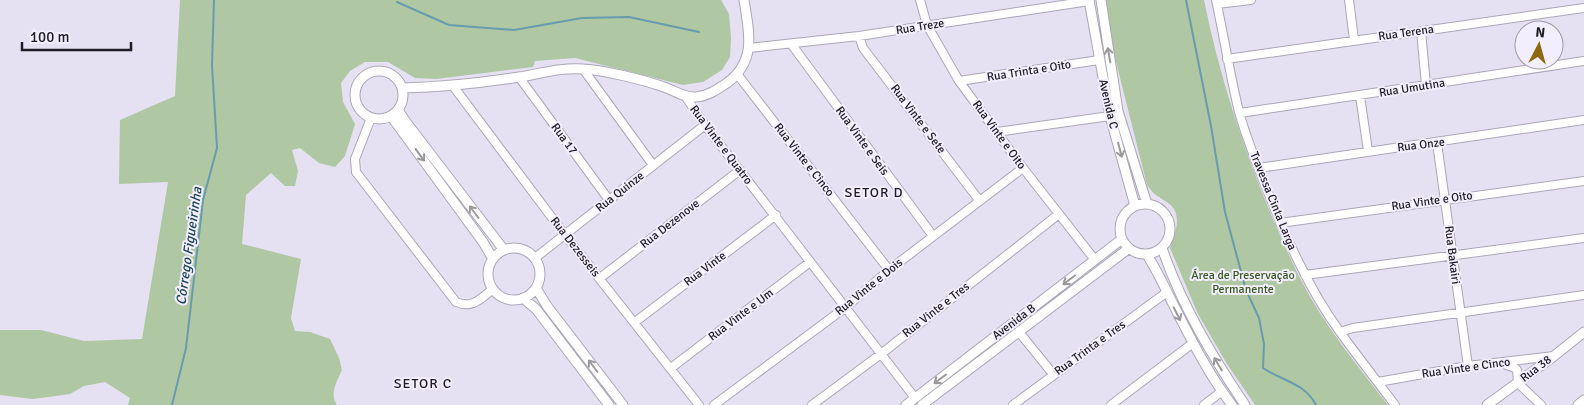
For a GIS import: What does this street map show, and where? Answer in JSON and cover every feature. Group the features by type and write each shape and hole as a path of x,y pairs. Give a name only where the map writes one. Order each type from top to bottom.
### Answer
{"street":[{"path":"685,96 702,96 720,88 737,74 742,67 749,48 750,38 744,0"},
{"name":"Rua Vinte e Oito","path":"920,0 927,25 959,82 1023,168 1096,260"},
{"name":"Avenida C","path":"1101,0 1118,111 1147,204"},
{"path":"1217,2 1252,0"},
{"path":"1349,0 1354,40"},
{"name":"Rua Treze","path":"749,48 792,45 859,36 1089,1"},
{"name":"Avenida C","path":"1089,1 1110,116 1135,206"},
{"name":"Travessa Cinta Larga","path":"1217,2 1227,59 1240,113 1280,223 1305,275 1340,332 1395,405"},
{"name":"Rua Terena","path":"1227,59 1584,8"},
{"path":"1421,31 1426,85"},
{"name":"Rua Vinte e Sete","path":"859,36 863,48 979,200"},
{"name":"Rua Vinte e Seis","path":"792,45 933,236"},
{"name":"Rua Trinta e Oito","path":"959,82 1099,60"},
{"name":"Rua Umutina","path":"1240,113 1584,61"},
{"path":"583,68 654,166"},
{"name":"Rua Vinte e Quatro","path":"402,88 453,86 583,68 663,87 685,96 810,262 919,401"},
{"path":"377,70 393,74 399,80 402,88 403,103 395,113 378,119 371,118 358,108 354,92 362,77 369,72 377,70"},
{"name":"Rua Vinte e Cinco","path":"737,74 889,270"},
{"name":"Rua 17","path":"519,77 609,200"},
{"name":"Rua Dezesseis","path":"453,86 565,235 699,405"},
{"path":"1360,96 1368,151"},
{"path":"395,113 412,130 504,250"},
{"path":"395,113 493,259"},
{"path":"998,132 1110,116"},
{"path":"371,118 355,159 354,166 356,172 456,302 464,305 474,304 493,289"},
{"name":"Rua Onze","path":"1259,168 1584,120"},
{"name":"Rua Quinze","path":"535,258 705,125"},
{"name":"Rua Bakairi","path":"1437,143 1459,313 1468,366"},
{"name":"Rua Vinte e Dois","path":"714,405 846,307 889,270 1023,168"},
{"name":"Rua Dezenove","path":"600,278 740,170"},
{"name":"Rua Vinte e Oito","path":"1280,223 1584,181"},
{"path":"1147,204 1158,207 1169,219 1170,235 1162,248 1148,255 1137,254 1128,249 1122,239 1119,225 1122,217 1128,210 1135,206 1147,204"},
{"name":"Rua Vinte e Tres","path":"812,405 881,354 1060,214"},
{"name":"Rua Vinte","path":"635,322 776,215"},
{"path":"1305,275 1584,238"},
{"name":"Avenida B","path":"919,401 1122,239"},
{"path":"1162,248 1182,295 1210,350 1245,405"},
{"path":"521,249 529,252 535,258 540,272 536,288 531,294 523,298 506,299 493,289 488,276 489,269 493,259 504,250 521,249"},
{"name":"Avenida B","path":"906,405 919,401 1019,332 1128,249"},
{"path":"1148,255 1156,267 1193,343 1221,392 1232,405"},
{"name":"Rua Vinte e Um","path":"671,368 810,262"},
{"path":"536,288 547,306 622,405"},
{"name":"Rua Trinta e Tres","path":"1013,405 1167,292"},
{"path":"1340,332 1353,328 1584,295"},
{"path":"523,298 536,308 608,405"},
{"path":"1019,332 1053,374"},
{"name":"Rua 38","path":"1487,405 1584,332"},
{"path":"1111,405 1193,343"},
{"name":"Rua Vinte e Cinco","path":"1378,382 1468,366 1554,356"},
{"path":"1497,363 1515,368 1517,370 1518,383 1541,405"},
{"path":"1204,405 1221,392"},
{"path":"1578,405 1584,400"}],"green space":[{"path":"180,0 721,0 729,14 730,57 722,70 703,82 683,85 575,58 535,61 533,67 436,79 415,78 388,62 365,62 350,71 341,83 343,102 355,124 345,156 335,167 319,163 300,148 292,150 298,171 295,186 285,186 271,173 246,195 242,244 301,259 291,318 295,331 310,332 330,339 339,358 342,370 334,392 337,405 128,405 130,398 105,382 84,386 70,394 33,399 0,395 0,330 41,330 84,341 142,339 168,182 119,184 120,120 175,96"},
{"name":"Área de Preservação Permanente","path":"1106,0 1204,0 1226,90 1256,178 1290,258 1310,297 1330,329 1388,405 1255,405 1227,364 1198,314 1170,248 1176,229 1177,216 1171,205 1155,194 1147,185 1111,42"}],"waterway":[{"name":"Córrego Figueirinha","path":"172,405 186,348 203,200 217,148 212,65 214,0"},
{"path":"1186,0 1211,126 1225,212 1246,290 1259,318 1264,344 1263,368 1299,387 1306,392 1316,405"},
{"path":"397,2 449,25 514,30 582,18 629,17 699,32"}],"district":[{"name":"SETOR D","path":"874,192"},
{"name":"SETOR C","path":"423,383"}]}
